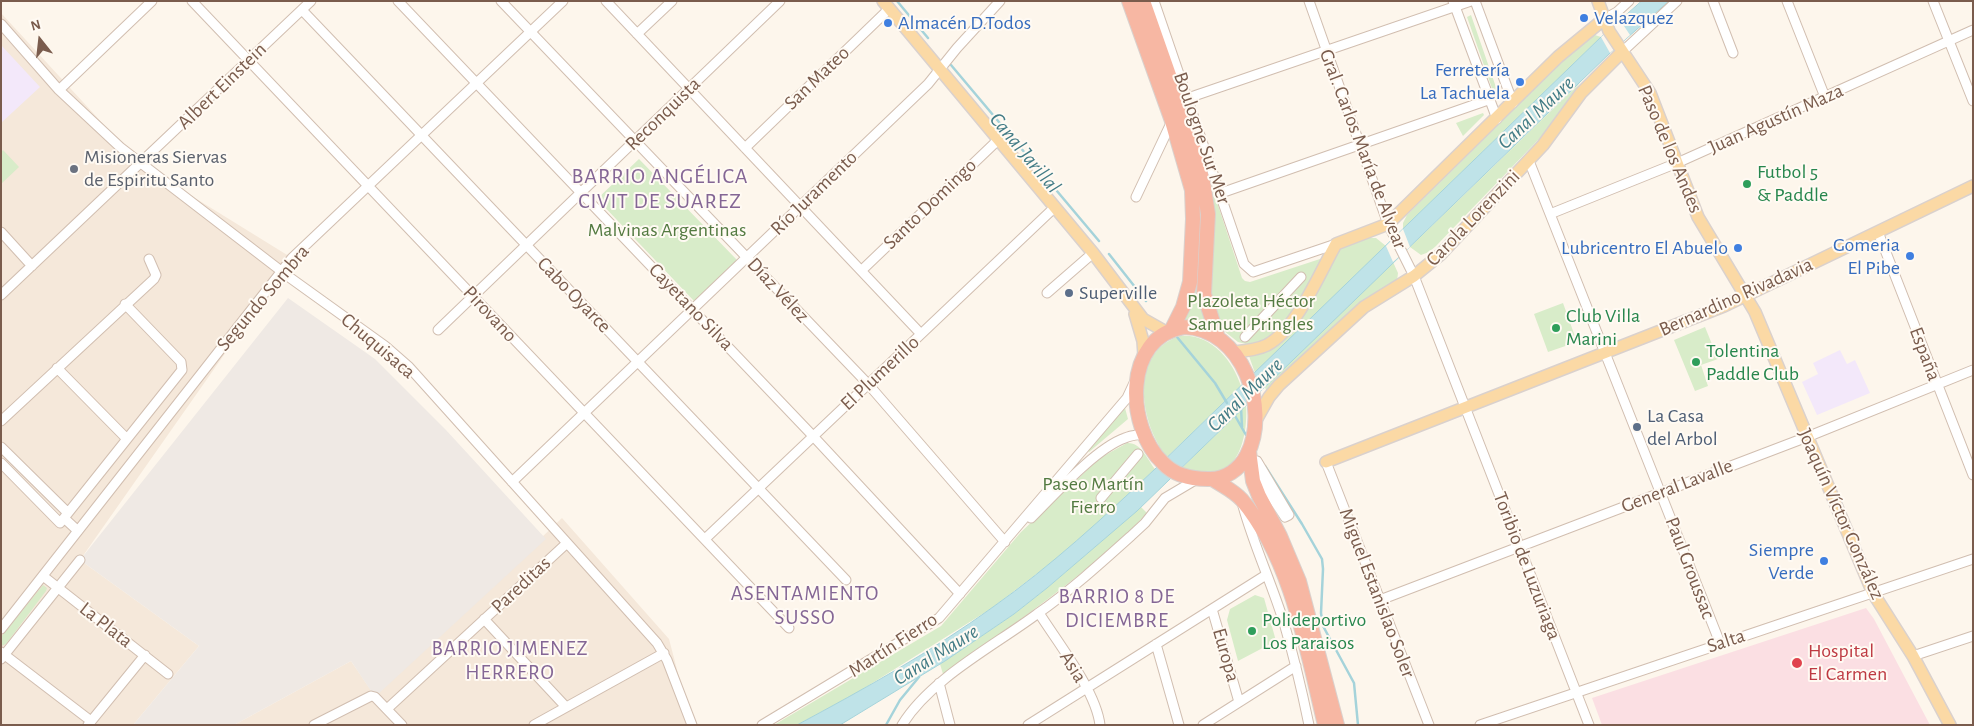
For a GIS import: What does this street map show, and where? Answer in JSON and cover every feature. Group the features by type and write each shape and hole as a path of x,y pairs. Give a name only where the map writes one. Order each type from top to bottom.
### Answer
{"highway":[{"path":"1129,1 1172,121 1189,179 1194,209 1191,273 1188,293 1169,331 1151,344 1144,355 1138,375 1136,403 1144,434 1162,462 1176,473 1198,479 1214,480 1229,474 1240,466 1249,451 1256,420 1254,397 1248,379 1234,352 1218,338 1197,328 1169,331"},
{"path":"1143,1 1190,135 1204,182 1208,214 1204,294 1218,338"},
{"path":"1249,451 1255,471 1258,496 1280,536 1299,581 1337,725"},
{"path":"1214,480 1241,499 1259,524 1282,570 1298,619 1324,725"}],"main road":[{"name":"Paso de los Andes","path":"1598,1 1609,31 1650,93 1698,216 1746,296"},
{"path":"886,5 1094,253 1133,307 1147,323 1169,331"},
{"path":"1234,352 1266,346 1288,326 1300,311 1336,244 1388,224 1558,57 1604,19"},
{"name":"Carola Lorenzini","path":"1256,420 1269,397 1279,385 1358,312 1414,276 1441,254 1543,145 1581,93 1620,49"},
{"name":"Bernardino Rivadavia","path":"1326,462 1604,354 1746,296 1973,186"},
{"name":"Joaquín Víctor González","path":"1746,296 1755,312 1873,593 1913,656 1950,725"},
{"path":"1133,307 1143,341 1144,355"}],"street":[{"path":"59,90 152,1"},
{"name":"Pirovano","path":"192,1 789,628"},
{"name":"Albert Einstein","path":"1,294 311,1"},
{"name":"Cayetano Silva","path":"398,1 813,436 960,594"},
{"name":"Díaz Vélez","path":"502,1 868,384 1005,542"},
{"name":"Segundo Sombra","path":"1,629 292,258 563,1"},
{"path":"606,1 921,334"},
{"path":"637,34 672,1"},
{"name":"Reconquista","path":"438,330 472,295 780,1"},
{"name":"Río Juramento","path":"512,482 928,84 1000,1"},
{"name":"Boulogne Sur Mer","path":"1154,1 1244,264 1253,272 1336,244"},
{"name":"Gral. Carlos María de Alvear","path":"1309,1 1388,224 1414,276 1465,408"},
{"path":"1188,98 1326,51 1454,4 1473,1 1512,103"},
{"path":"1604,19 1617,12 1629,1"},
{"name":"Carola Lorenzini","path":"1620,49 1677,1"},
{"path":"1714,1 1733,53"},
{"path":"1787,1 1825,97"},
{"path":"1933,1 1973,101"},
{"path":"1454,4 1488,100 1497,119"},
{"name":"San Mateo","path":"745,148 886,5"},
{"name":"Cabo Oyarce","path":"302,10 846,580"},
{"name":"Chuquisaca","path":"1,24 59,90 91,122 140,164 398,357 657,643 664,653 690,724"},
{"name":"Juan Agustín Maza","path":"1550,214 1677,163 1973,30"},
{"path":"1221,193 1488,100"},
{"path":"1136,197 1172,121"},
{"name":"Santo Domingo","path":"862,270 999,139"},
{"name":"Paul Groussac","path":"1529,161 1720,643"},
{"name":"El Plumerillo","path":"705,539 1055,207"},
{"path":"1,232 32,266"},
{"name":"España","path":"1878,232 1973,475"},
{"path":"1047,293 1094,253"},
{"path":"1,421 156,275 149,259"},
{"path":"1245,337 1301,276"},
{"path":"64,518 183,367 181,362 125,304"},
{"path":"57,368 127,439"},
{"name":"General Lavalle","path":"1380,600 1807,437 1973,370"},
{"name":"Martín Fierro","path":"762,725 939,618 1127,398 1138,375"},
{"name":"Toribio de Luzuriaga","path":"1465,408 1589,725"},
{"name":"Martín Fierro","path":"1005,542 1094,458 1112,444 1126,437 1144,434"},
{"path":"1,447 64,518"},
{"path":"1101,498 1138,454"},
{"path":"1257,462 1288,515 1285,517 1255,471 1257,462"},
{"name":"Miguel Estanislao Soler","path":"1326,462 1429,725"},
{"path":"1,463 78,531"},
{"path":"902,725 919,702 939,683 1039,613 1138,529 1164,498 1198,479"},
{"path":"1241,499 1248,527 1283,622 1296,666 1309,725"},
{"name":"Pareditas","path":"387,709 567,543"},
{"name":"Salta","path":"1480,725 1973,559"},
{"path":"80,560 2,655 89,723 145,655"},
{"path":"1028,725 1266,575"},
{"name":"La Plata","path":"43,576 168,674"},
{"name":"Europa","path":"1212,609 1239,702"},
{"name":"Asia","path":"1039,613 1087,688 1096,709 1100,725"},
{"path":"484,619 566,707"},
{"path":"1913,656 1973,636"},
{"path":"1156,644 1179,725"},
{"path":"534,725 664,653"},
{"path":"1203,725 1296,666"},
{"path":"939,683 950,725"},
{"path":"314,725 365,698 375,697 402,725"}],"shaded area":[{"path":"1,13 140,164 292,258 80,560 199,646 133,725 1,725"},
{"path":"1,45 40,87 1,123"},
{"path":"288,298 375,359 446,430 546,539 375,697 351,661 234,725 133,725 199,646 80,560"},
{"path":"1840,350 1847,364 1855,360 1870,393 1817,415 1802,382 1818,374 1813,363"},
{"path":"562,518 669,639 691,723 688,725 234,725 351,661 375,696"},
{"name":"Hospital El Carmen","path":"1866,608 1874,619 1930,725 1602,725 1592,698"}],"green space":[{"path":"1471,15 1498,93 1494,94 1467,17"},
{"path":"1595,35 1601,37 1403,229 1403,223 1407,215 1584,40"},
{"path":"1580,83 1540,138 1436,246 1429,252 1421,255 1410,247"},
{"path":"1483,113 1484,115 1463,136 1456,123"},
{"path":"3,150 19,167 1,184 1,152"},
{"name":"Malvinas Argentinas","path":"639,159 737,260 694,301 597,199"},
{"name":"Plazoleta Héctor Samuel Pringles","path":"1213,190 1242,278 1245,281 1250,282 1323,258 1285,323 1264,341 1250,345 1238,342 1224,331 1219,324 1209,295"},
{"path":"1369,238 1376,238 1386,246 1255,373 1249,356 1266,351 1338,250"},
{"path":"1393,262 1398,273 1397,281 1266,390 1265,387"},
{"path":"1196,266 1201,266 1200,296 1206,324 1181,320 1194,295"},
{"name":"Club Villa Marini","path":"1563,303 1577,342 1548,352 1534,314"},
{"name":"Tolentina Paddle Club","path":"1705,327 1718,359 1701,365 1708,386 1695,391 1674,340"},
{"path":"1180,336 1191,336 1210,343 1232,366 1241,386 1167,457 1150,426 1144,390 1146,373 1152,357 1163,344"},
{"path":"1246,405 1245,427 1240,450 1227,468 1217,473 1205,474 1182,468"},
{"path":"1125,408 1128,419 1089,452 1087,450"},
{"name":"Paseo Martín Fierro","path":"1127,443 1132,443 1140,448 1155,469 1056,559 992,608 855,694 797,725 774,725 941,626 1021,532 1100,458"},
{"path":"1141,507 1147,513 1125,536 1085,570 1015,624 943,674 940,664 1014,614"},
{"path":"43,585 47,588 46,591 6,644 1,646 1,637"},
{"name":"Polideportivo Los Paraisos","path":"1255,595 1264,598 1276,641 1238,661 1227,620 1230,609"}],"water":[{"name":"Canal Maure","path":"1642,1 1669,1 1610,53 1137,511 1014,614 945,661 840,725 797,725 872,684 970,624 1076,541 1155,469 1601,37"}],"pier":[{"path":"1620,20 1630,35 1610,53 1601,37"},
{"path":"1403,229 1410,247 1393,262 1386,246"}],"waterway":[{"name":"Canal Jarillal","path":"897,1 928,38"},
{"name":"Canal Jarillal","path":"951,65 1099,241"},
{"path":"1109,254 1146,301"},
{"name":"Canal Jarillal","path":"1177,337 1215,383 1227,403"},
{"name":"Canal Maure","path":"1241,407 1242,427"},
{"name":"Canal Maure","path":"1234,414 1246,435"},
{"name":"Canal Jarillal","path":"1265,466 1322,559 1321,613 1323,626 1354,683 1358,725"},
{"name":"Canal Maure","path":"886,725 900,700 919,677"}],"place":[{"name":"Velazquez","path":"1584,18"},
{"name":"Almacén D.Todos","path":"888,23"},
{"name":"Ferretería La Tachuela","path":"1520,82"},
{"name":"Misioneras Siervas de Espiritu Santo","path":"74,169"},
{"name":"Futbol 5 & Paddle","path":"1747,184"},
{"name":"Lubricentro El Abuelo","path":"1738,248"},
{"name":"Gomeria El Pibe","path":"1910,256"},
{"name":"Superville","path":"1069,293"},
{"name":"Club Villa Marini","path":"1556,328"},
{"name":"Tolentina Paddle Club","path":"1696,362"},
{"name":"La Casa del Arbol","path":"1637,427"},
{"name":"Siempre Verde","path":"1824,561"},
{"name":"Polideportivo Los Paraisos","path":"1252,631"},
{"name":"Hospital El Carmen","path":"1797,663"}],"district":[{"name":"BARRIO ANGÉLICA CIVIT DE SUAREZ","path":"660,189"},
{"name":"ASENTAMIENTO SUSSO","path":"805,606"},
{"name":"BARRIO 8 DE DICIEMBRE","path":"1117,609"},
{"name":"BARRIO JIMENEZ HERRERO","path":"510,661"}]}
